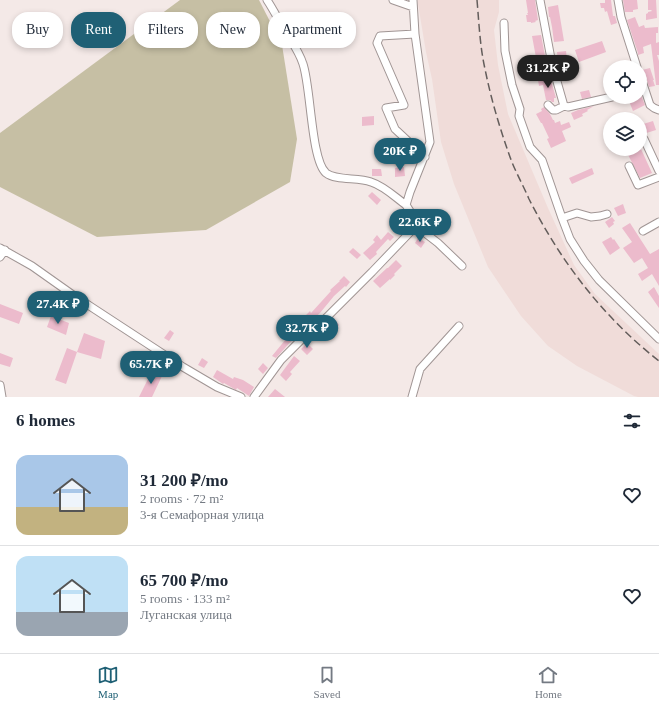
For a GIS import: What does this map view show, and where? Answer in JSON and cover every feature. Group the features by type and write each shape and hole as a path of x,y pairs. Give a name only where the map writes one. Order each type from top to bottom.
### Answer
{"street":[{"path":"267,0 298,50 303,64 317,152 320,164 325,172 332,178 355,179 380,186 406,205 413,216 416,226 438,243 462,266"},
{"path":"393,0 413,3 415,34 430,142 406,205"},
{"path":"540,0 552,64 564,106"},
{"path":"618,0 621,17 635,60"},
{"path":"504,22 505,51 512,85 520,109 519,116 530,146 542,160 570,239 584,261 599,280 659,339"},
{"path":"415,34 380,36 377,43 404,105 386,108 395,129 425,157"},
{"path":"647,96 650,105 659,110"},
{"path":"548,105 553,110 556,110 564,106 568,107 603,99"},
{"path":"647,145 659,171"},
{"path":"629,166 638,186 659,177"},
{"path":"562,218 577,213 590,217 607,214"},
{"path":"643,231 659,222"},
{"path":"254,397 281,360 326,318 416,226"},
{"path":"0,257 2,249 32,266 73,295 183,367 217,387 241,397"},
{"path":"412,397 420,369 459,326"},
{"path":"0,385 2,397"}],"shaded area":[{"path":"180,0 259,0 268,18 268,48 282,48 297,139 290,182 206,230 97,237 0,187 0,133 115,48 126,48 126,40 134,34 134,48 198,48 198,12 164,12"},
{"path":"418,0 499,0 499,12 494,30 498,65 508,114 574,265 595,294 659,354 659,397 634,396 577,366 548,346 521,316 488,267 454,184 441,142"}],"building":[{"path":"526,0 535,0 538,20 535,21 536,22 527,22 526,15 528,15 528,13"},
{"path":"605,0 611,0 613,16 615,16 617,23 611,25 607,11 605,12 604,8 601,8 600,3 605,3"},
{"path":"623,0 637,0 638,9 633,10 633,12 625,12"},
{"path":"648,0 656,0 657,18 646,20 646,14 652,11 648,10"},
{"path":"558,5 564,41 554,42 548,7"},
{"path":"635,17 639,27 644,25 645,28 658,27 658,33 656,33 656,43 659,42 659,55 657,55 659,61 659,85 656,85 651,44 643,47 644,53 638,55 627,20"},
{"path":"541,35 546,61 544,62 545,63 540,64 537,63 532,36"},
{"path":"602,41 606,52 579,62 575,50"},
{"path":"566,51 567,60 558,61 557,52"},
{"path":"650,68 655,86 649,87 647,80 647,69"},
{"path":"570,70 572,79 563,81 561,72"},
{"path":"550,77 556,98 554,98 554,102 546,100 543,85 539,86 538,80"},
{"path":"589,90 591,97 582,99 580,92"},
{"path":"630,104 645,104 645,105 633,111"},
{"path":"594,106 582,114 583,116 574,120 571,113"},
{"path":"544,107 555,123 560,121 561,125 569,122 571,127 562,131 566,141 551,148 547,139 549,138 536,114 542,111 541,109"},
{"path":"374,116 374,125 362,126 362,117"},
{"path":"653,121 656,130 647,133 647,123"},
{"path":"629,156 644,156 652,173 640,178"},
{"path":"404,167 405,176 395,177 395,168"},
{"path":"592,168 594,174 572,184 569,178"},
{"path":"372,169 381,169 382,176 372,176"},
{"path":"372,192 381,200 377,205 368,196"},
{"path":"623,204 626,213 618,216 614,208"},
{"path":"399,215 407,222 403,227 395,220"},
{"path":"612,217 615,221 609,228 605,222"},
{"path":"630,223 650,254 659,249 659,286 652,274 642,281 638,274 648,268 642,258 634,263 623,248 632,242 622,228"},
{"path":"388,232 394,237 390,241 388,239 376,252 377,254 370,260 363,253 375,242 373,240 377,235 381,240"},
{"path":"611,237 620,248 610,255 602,242"},
{"path":"418,238 425,242 421,248 415,243"},
{"path":"353,248 361,255 357,259 349,252"},
{"path":"396,260 402,266 390,280 380,288 373,281"},
{"path":"344,276 350,282 346,287 345,286 334,296 320,313 310,321 304,329 303,328 276,358 272,356 305,316 310,311 311,313"},
{"path":"654,287 659,296 659,308 648,292"},
{"path":"0,304 23,313 19,324 0,317"},
{"path":"51,316 69,323 66,335 47,327"},
{"path":"333,318 339,325 335,329 329,322"},
{"path":"321,329 327,335 323,340 316,333"},
{"path":"170,330 174,333 169,341 164,338"},
{"path":"84,333 105,341 101,359 77,352"},
{"path":"307,343 313,349 307,355 301,349"},
{"path":"67,348 77,352 66,384 55,380"},
{"path":"0,353 13,358 10,367 0,364"},
{"path":"294,356 300,361 290,372 292,374 286,381 280,375"},
{"path":"202,358 208,362 204,368 198,365"},
{"path":"263,363 268,368 263,374 258,369"},
{"path":"217,370 233,379 234,377 243,380 254,387 249,396 237,388 236,390 224,383 223,384 213,377"},
{"path":"152,371 162,376 152,397 139,397"},
{"path":"275,389 285,397 268,397"}],"railway":[{"path":"477,0 482,52 493,103 514,168 529,199 555,245 585,287 620,326 659,361"}]}
